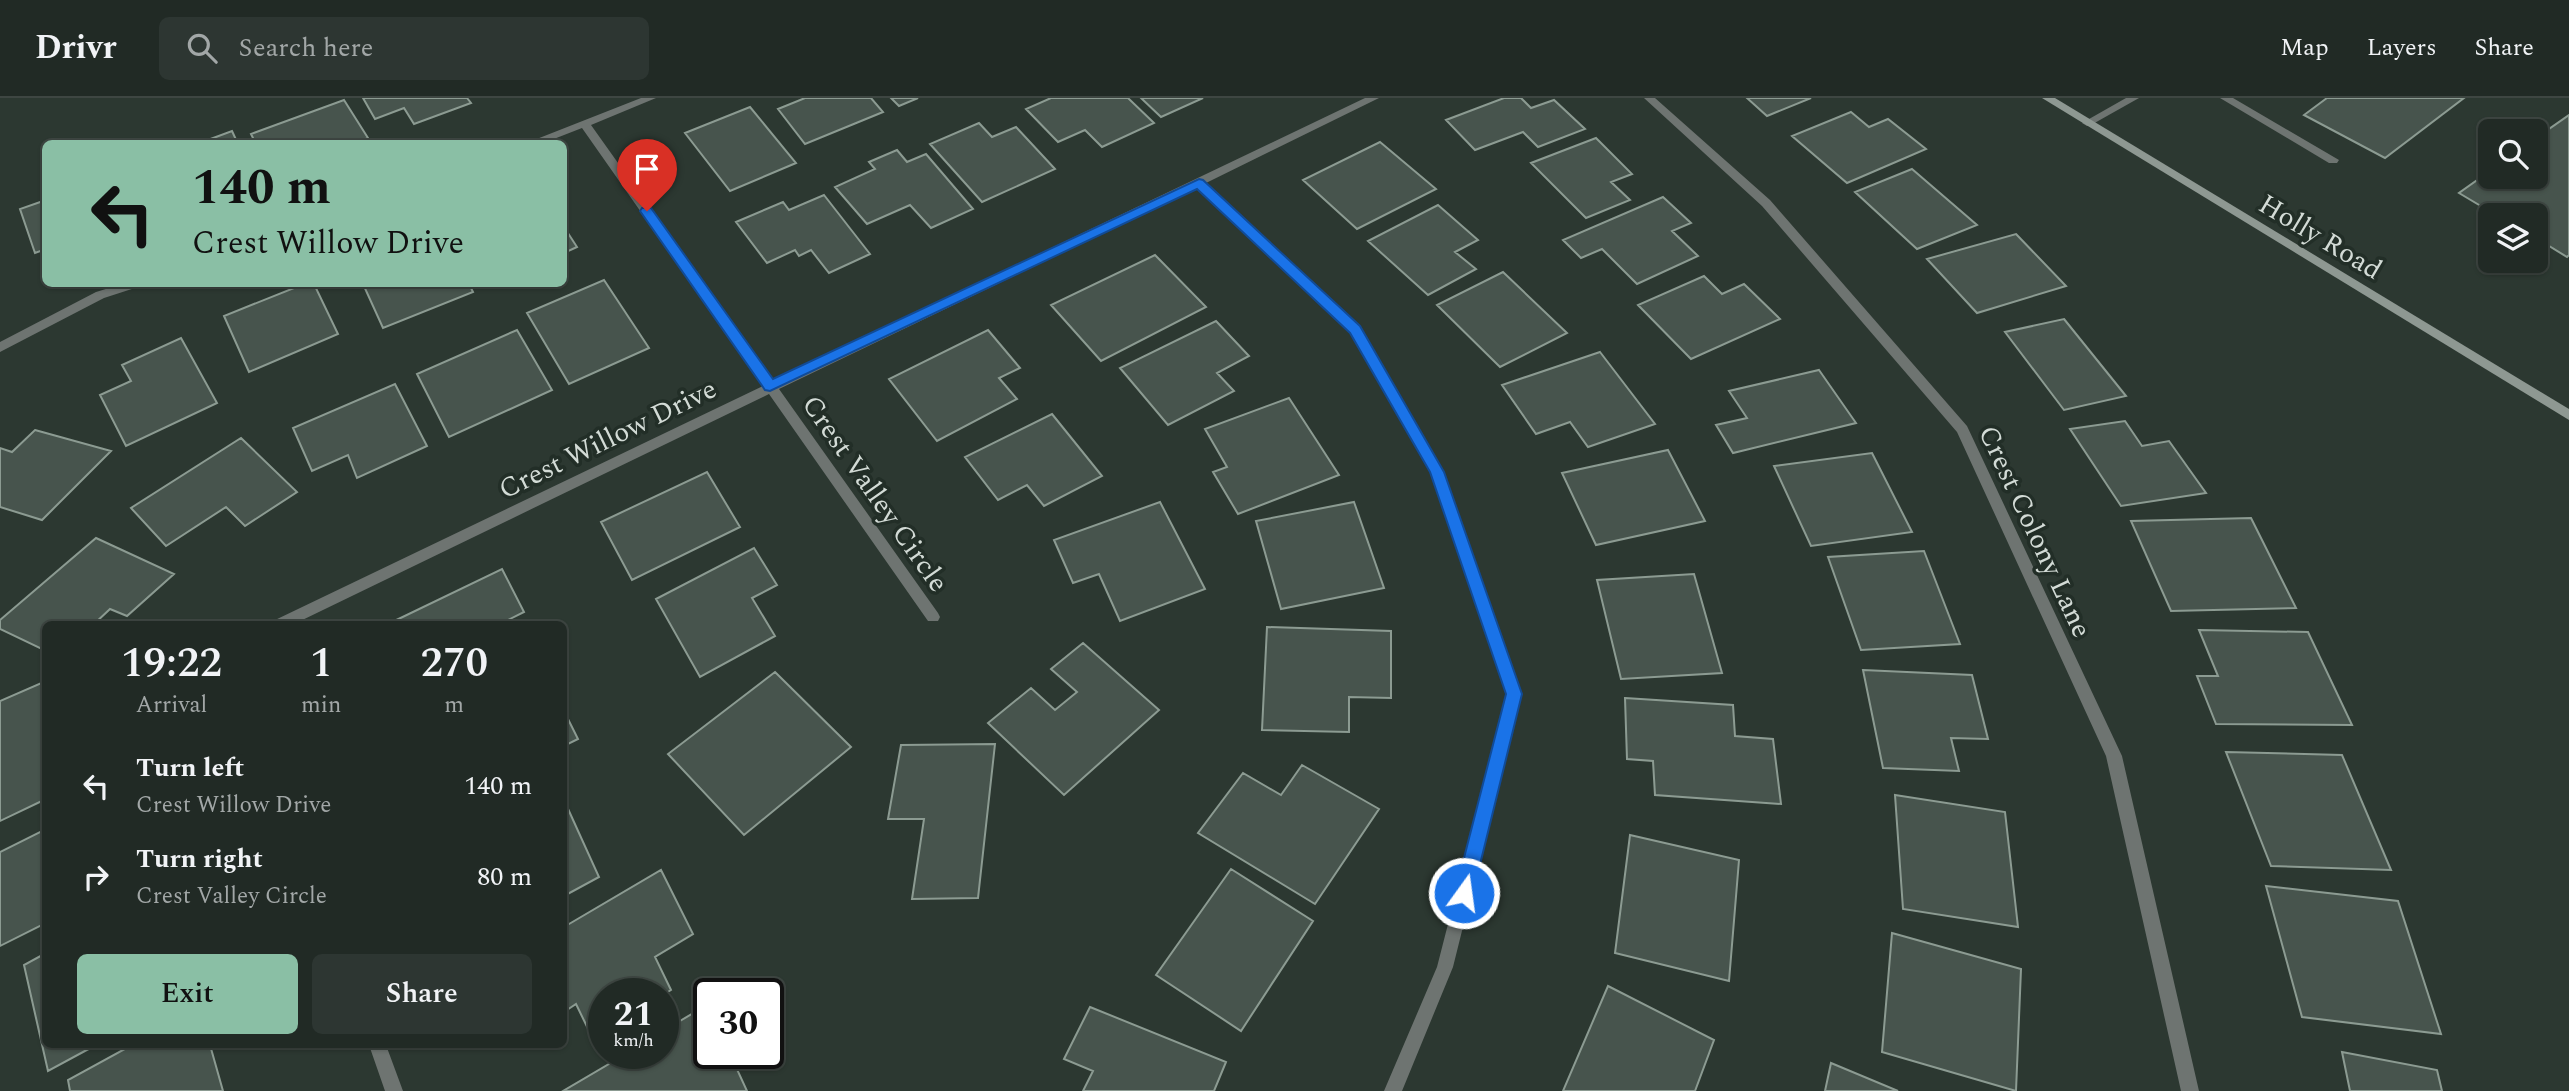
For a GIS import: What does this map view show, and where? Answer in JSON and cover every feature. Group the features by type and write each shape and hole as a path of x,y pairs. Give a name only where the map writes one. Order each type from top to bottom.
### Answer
{"main road":[{"name":"Holly Road","path":"2047,98 2569,415"}],"street":[{"path":"539,140 652,98"},
{"name":"Crest Willow Drive","path":"286,621 770,386 1374,98"},
{"name":"Crest Colony Lane","path":"1649,98 1766,203 1962,429 2114,756 2190,1091"},
{"path":"2087,122 2134,98"},
{"path":"2225,98 2333,160"},
{"name":"Crest Valley Circle","path":"585,124 933,617"},
{"path":"1199,183 1355,330 1437,472 1514,694 1445,967 1393,1091"},
{"path":"0,347 100,296 126,287"},
{"path":"379,1048 394,1091"}],"building":[{"path":"363,98 467,98 471,103 414,124 404,108 375,119"},
{"path":"805,98 871,98 883,112 805,144 778,109"},
{"path":"891,98 918,98 899,106"},
{"path":"1051,98 1128,98 1154,123 1102,147 1085,130 1058,142 1026,109"},
{"path":"1141,98 1203,98 1161,117"},
{"path":"1504,98 1521,98 1531,108 1554,100 1585,129 1538,147 1523,132 1475,150 1446,120"},
{"path":"1747,98 1811,98 1767,116"},
{"path":"2327,98 2464,98 2385,158 2304,115"},
{"path":"344,100 368,138 254,140 251,134"},
{"path":"750,107 796,163 730,191 685,133"},
{"path":"1851,112 1869,127 1888,119 1926,149 1847,183 1792,136"},
{"path":"2569,115 2567,257 2548,245 2548,203 2478,204 2459,193 2478,180 2478,189 2548,189 2548,130"},
{"path":"979,123 992,137 1016,127 1055,169 982,202 930,144"},
{"path":"232,131 236,140 208,140"},
{"path":"1596,138 1632,174 1611,182 1630,200 1586,218 1531,163"},
{"path":"1380,142 1436,189 1357,229 1303,180"},
{"path":"897,150 907,162 926,154 973,209 931,228 910,205 867,224 835,187 875,169 869,162"},
{"path":"1912,169 1977,225 1917,249 1855,192"},
{"path":"824,195 870,254 829,273 811,250 799,256 795,250 767,263 736,222 783,202 789,210"},
{"path":"1663,197 1691,223 1672,231 1698,256 1637,284 1602,249 1581,258 1563,240"},
{"path":"42,201 42,250 35,253 20,209"},
{"path":"1438,205 1478,240 1455,252 1476,269 1428,295 1368,241"},
{"path":"567,232 577,247 567,252"},
{"path":"2016,234 2066,286 1977,313 1927,259"},
{"path":"1155,255 1206,307 1101,361 1051,305"},
{"path":"1503,272 1567,333 1500,367 1437,305"},
{"path":"1704,276 1722,294 1744,284 1780,319 1691,359 1638,305"},
{"path":"604,280 649,348 569,384 527,313"},
{"path":"296,287 315,287 338,334 249,372 224,316"},
{"path":"364,287 470,287 473,292 383,328"},
{"path":"2064,319 2126,396 2064,410 2005,332"},
{"path":"1216,321 1249,356 1217,373 1234,391 1168,425 1120,368"},
{"path":"517,330 552,390 449,437 417,374"},
{"path":"988,330 1020,368 999,378 1017,399 937,441 889,379"},
{"path":"181,338 217,403 126,446 100,395 131,381 122,365"},
{"path":"1600,352 1655,424 1588,447 1570,422 1536,434 1502,385"},
{"path":"1819,370 1856,423 1733,453 1716,425 1747,418 1729,391"},
{"path":"395,384 427,446 357,478 348,455 312,471 293,428"},
{"path":"1289,398 1339,475 1238,514 1213,472 1227,467 1205,429"},
{"path":"1052,414 1102,476 1044,506 1027,485 998,500 965,457"},
{"path":"2125,421 2142,446 2169,441 2206,493 2121,506 2070,429"},
{"path":"35,430 111,451 42,520 0,507 0,448 12,452"},
{"path":"241,438 297,492 245,526 226,507 166,546 131,508"},
{"path":"1668,450 1705,521 1596,545 1562,473"},
{"path":"1872,453 1912,532 1811,546 1774,466"},
{"path":"707,472 740,527 632,580 601,522"},
{"path":"1160,502 1205,589 1120,621 1099,574 1073,583 1054,540"},
{"path":"1354,502 1384,588 1281,609 1256,521"},
{"path":"2251,518 2296,608 2171,611 2131,521"},
{"path":"96,538 174,574 127,616 110,609 97,621 42,621 42,649 0,629 0,620"},
{"path":"754,548 777,585 752,598 775,636 700,677 656,599"},
{"path":"1924,551 1960,644 1861,650 1828,557"},
{"path":"502,569 524,612 506,621 394,621"},
{"path":"1694,574 1722,673 1621,679 1597,580"},
{"path":"1267,627 1391,631 1391,698 1349,697 1349,732 1262,730"},
{"path":"2199,630 2308,632 2352,725 2216,724 2197,676 2218,676"},
{"path":"1083,643 1159,710 1064,795 988,723 1031,688 1055,710 1077,692 1051,669"},
{"path":"1863,670 1972,675 1988,739 1951,738 1959,771 1883,768"},
{"path":"775,672 851,747 744,835 668,754"},
{"path":"42,683 42,801 0,821 0,701"},
{"path":"1625,698 1733,705 1735,736 1773,739 1781,804 1655,795 1653,761 1627,759"},
{"path":"567,717 578,739 567,744"},
{"path":"995,744 978,898 912,899 924,819 888,819 901,745"},
{"path":"2226,752 2342,755 2391,870 2271,866"},
{"path":"1302,765 1379,809 1315,904 1198,833 1243,773 1281,795"},
{"path":"1895,795 2005,812 2018,927 1903,909"},
{"path":"567,807 599,877 567,894"},
{"path":"42,831 42,925 0,946 0,852"},
{"path":"1630,835 1739,860 1729,981 1615,953"},
{"path":"1231,869 1313,921 1241,1031 1156,975"},
{"path":"661,870 693,934 655,957 665,978 588,978 588,1029 576,1004 567,1010 567,925"},
{"path":"2266,886 2398,901 2441,1034 2302,1017"},
{"path":"1892,933 2021,969 2016,1091 1882,1052"},
{"path":"42,955 42,1044 24,965"},
{"path":"1608,986 1714,1040 1695,1091 1563,1091"},
{"path":"1090,1007 1226,1062 1214,1091 1083,1091 1093,1071 1064,1059"},
{"path":"693,1013 693,1069 737,1069 747,1091 563,1091 600,1069 679,1069 679,1022"},
{"path":"43,1048 90,1048 48,1071"},
{"path":"127,1048 211,1048 223,1091 70,1091 68,1080"},
{"path":"2342,1052 2437,1070 2442,1091 2350,1091"},
{"path":"1831,1063 1898,1091 1825,1091"}],"route":[{"path":"647,211 770,386 1199,183 1355,330 1437,472 1514,694 1464,893"}]}
